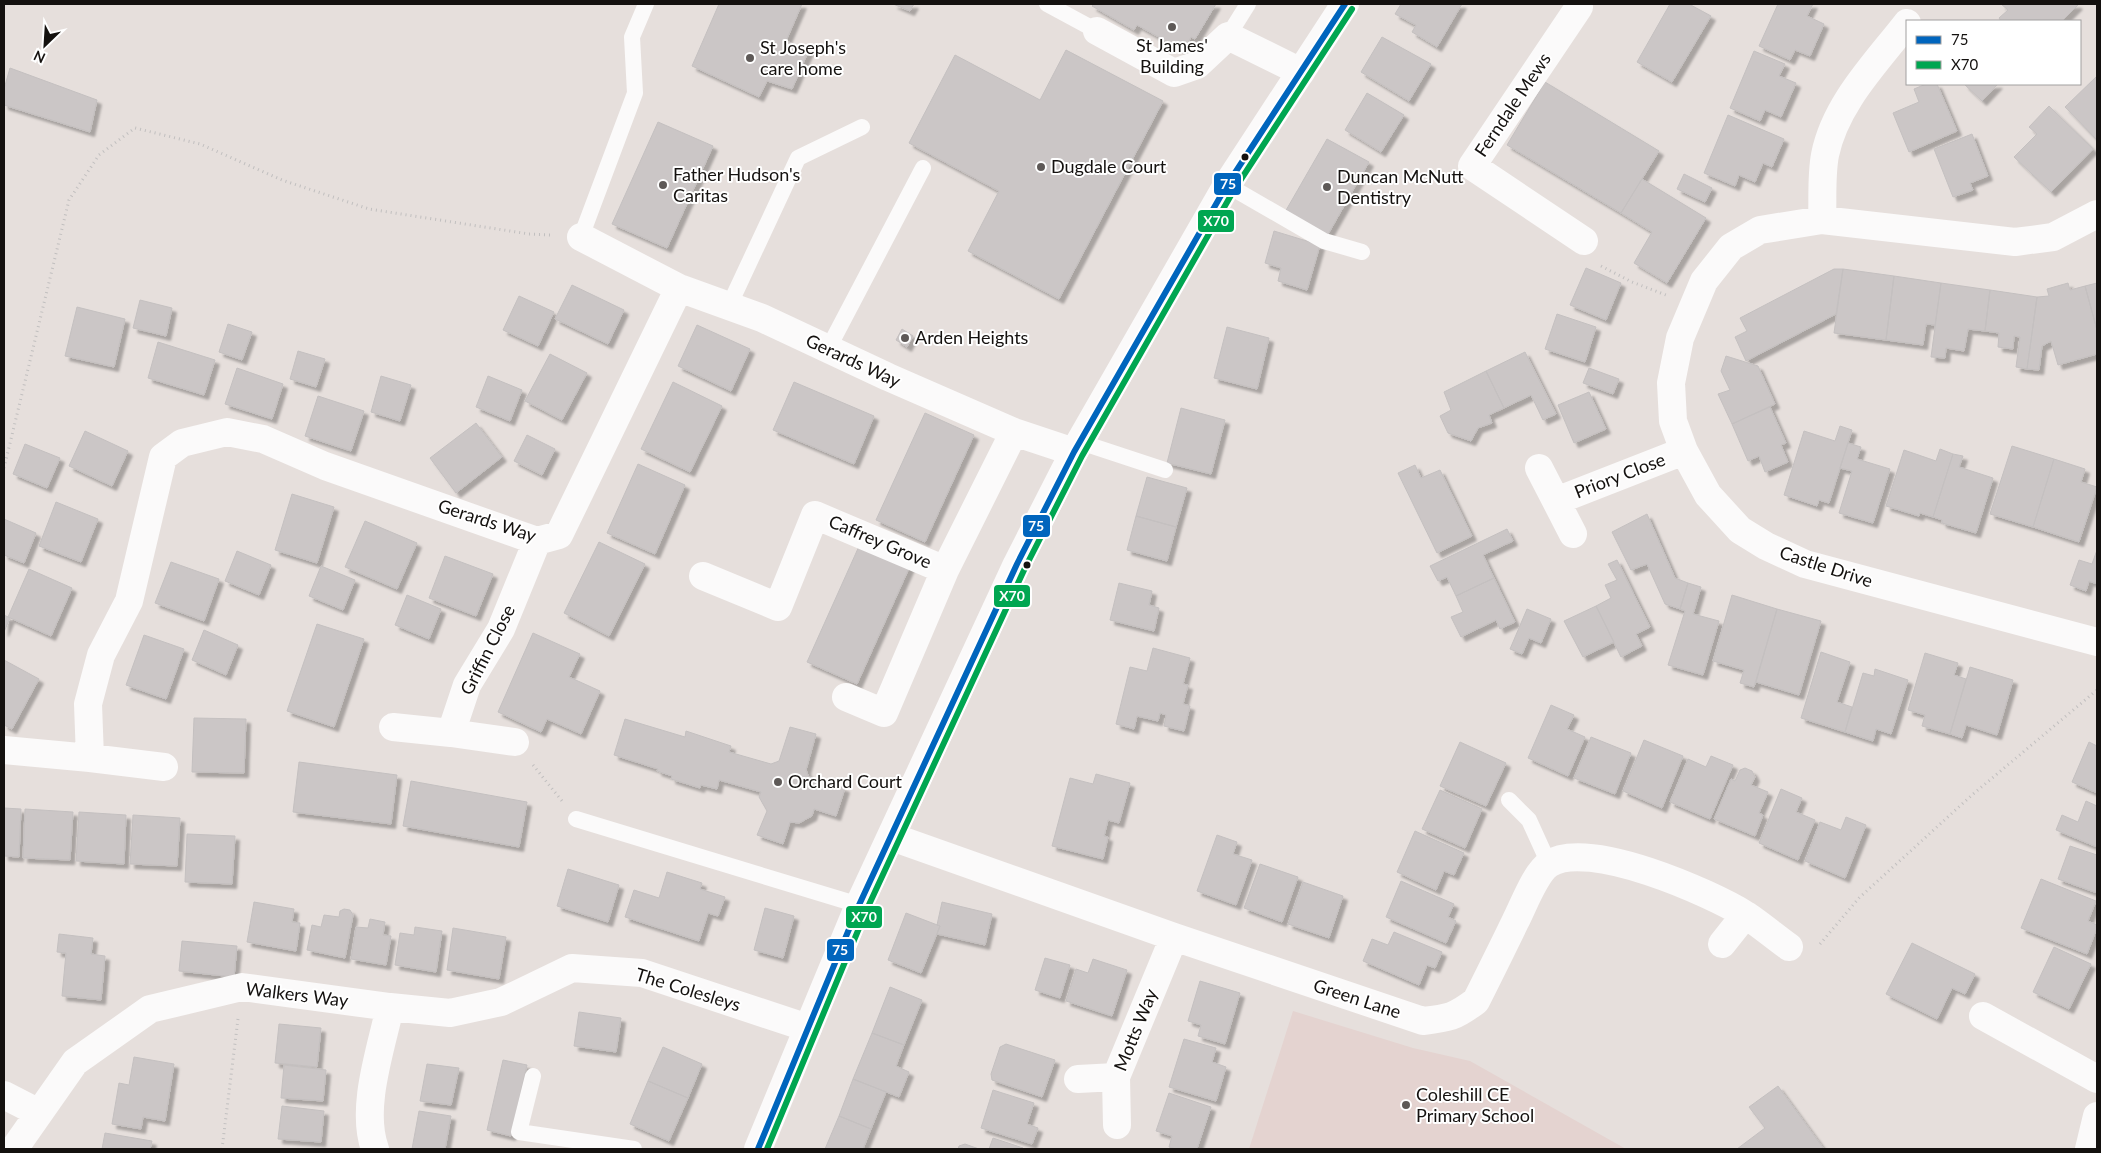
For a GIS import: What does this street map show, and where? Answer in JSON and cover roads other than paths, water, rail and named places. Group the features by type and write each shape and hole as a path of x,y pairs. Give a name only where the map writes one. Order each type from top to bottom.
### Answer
{"street":[{"path":"758,1149 859,905 1017,564 1077,447 1227,185 1274,110 1345,4"},
{"path":"1910,20 1922,4"},
{"name":"Ferndale Mews","path":"1578,5 1472,166 1584,241"},
{"path":"1822,220 1825,156 1834,126 1854,90 1906,25"},
{"path":"1097,31 1174,73 1196,65 1228,36 1301,72"},
{"name":"Castle Drive","path":"2097,214 2053,237 2015,242 1822,220 1760,230 1731,247 1704,282 1680,338 1671,383 1673,421 1684,451 1708,495 1740,530 1766,546 1805,564 2097,642"},
{"path":"581,237 679,288"},
{"name":"Gerards Way","path":"90,758 88,704 101,654 129,601 163,456 182,442 227,432 263,439 325,466 537,541 559,535 679,288 762,318 1014,432 1077,447"},
{"name":"Caffrey Grove","path":"846,696 884,713 945,570 1014,432"},
{"name":"Priory Close","path":"1556,501 1684,451"},
{"name":"Priory Close","path":"1539,468 1573,534"},
{"name":"Caffrey Grove","path":"703,576 778,607 815,515 945,570"},
{"name":"Griffin Close","path":"451,733 467,685 501,629 537,541"},
{"path":"393,727 516,742"},
{"path":"4,750 164,767"},
{"name":"Green Lane","path":"892,837 1174,937 1423,1021 1449,1018 1476,1001 1532,886 1549,864"},
{"path":"1549,864 1569,858 1586,858 1645,869 1683,884 1745,915 1789,947"},
{"path":"1722,944 1745,915"},
{"name":"Motts Way","path":"1117,1125 1116,1077 1174,937"},
{"name":"The Colesleys","path":"390,1007 450,1013 501,1002 572,968 642,973 808,1028"},
{"name":"Walkers Way","path":"14,1149 75,1062 150,1009 242,987 390,1007"},
{"path":"375,1149 372,1141 370,1095 390,1007"},
{"path":"1983,1016 2097,1080"},
{"path":"1078,1078 1116,1077"},
{"path":"4,1095 39,1113"},
{"path":"2089,1149 2097,1116"}],"lane":[{"path":"581,237 635,93 632,37 646,4"},
{"path":"1049,4 1097,31"},
{"path":"1228,36 1248,4"},
{"path":"729,306 798,158 862,127"},
{"path":"828,349 923,168"},
{"path":"1227,185 1324,241 1362,252"},
{"path":"1077,447 1164,470"},
{"path":"1509,800 1529,820 1549,864"},
{"path":"576,819 859,905"},
{"path":"532,1076 519,1132 634,1149"}],"place":[{"name":"St James' Building","path":"1172,27"},
{"name":"St Joseph's care home","path":"750,58"},
{"name":"Dugdale Court","path":"1041,167"},
{"name":"Father Hudson's Caritas","path":"663,185"},
{"name":"Duncan McNutt Dentistry","path":"1327,187"},
{"name":"Arden Heights","path":"905,338"},
{"name":"Orchard Court","path":"778,782"},
{"name":"Coleshill CE Primary School","path":"1406,1105"}]}
